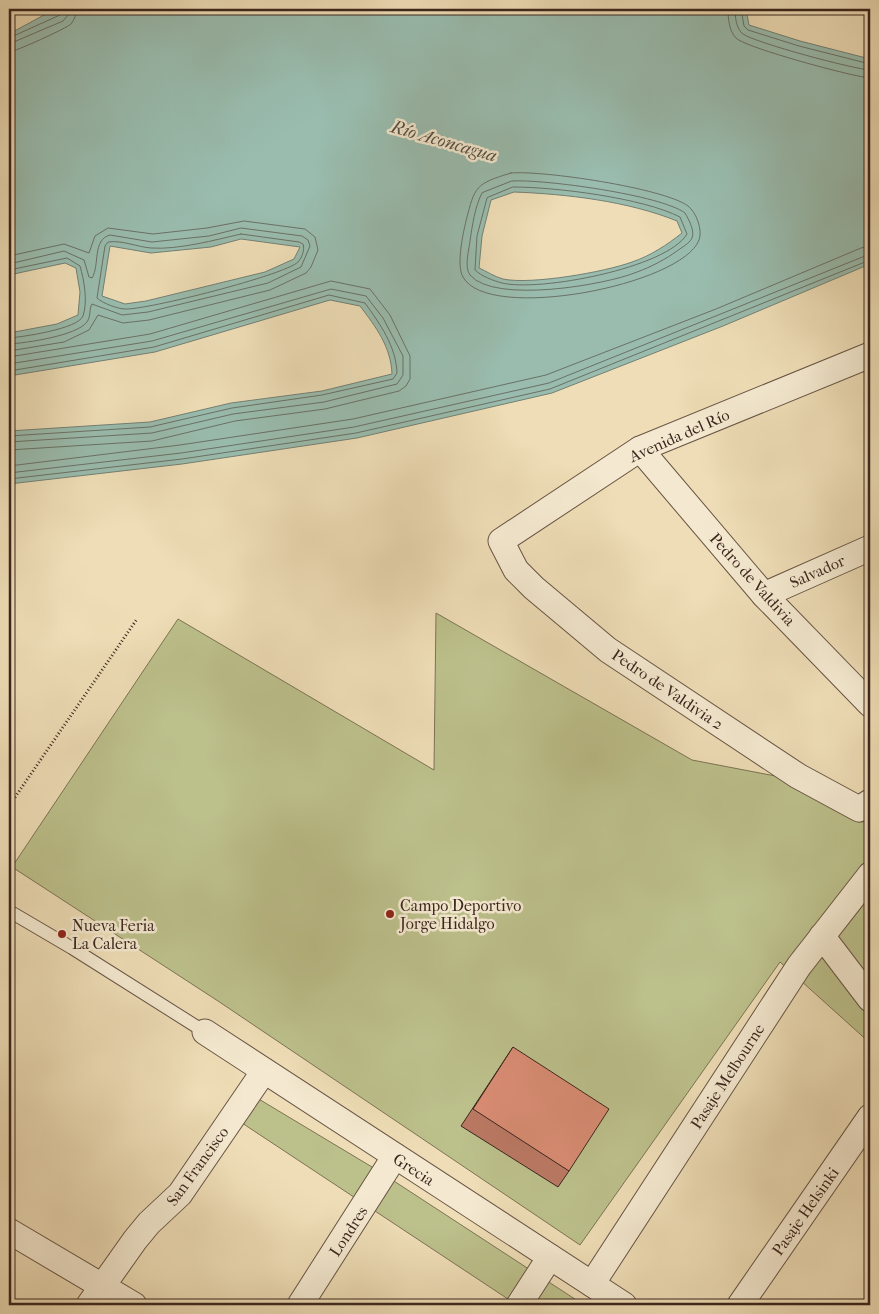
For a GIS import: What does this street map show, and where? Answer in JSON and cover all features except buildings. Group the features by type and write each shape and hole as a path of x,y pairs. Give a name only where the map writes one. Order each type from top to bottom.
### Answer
{"street":[{"name":"Avenida del Río","path":"501,541 640,450 870,355"},
{"name":"Pedro de Valdivia","path":"640,450 764,595 870,704"},
{"name":"Pedro de Valdivia 2","path":"501,541 516,570 534,588 608,650 798,776 864,806"},
{"name":"Salvador","path":"764,595 870,548"},
{"name":"Pasaje Melbourne","path":"592,1284 799,966 870,875"},
{"path":"822,936 870,999"},
{"name":"Grecia","path":"204,1032 624,1305"},
{"name":"San Francisco","path":"95,1296 149,1223 180,1194 264,1071"},
{"name":"Pasaje Helsinki","path":"740,1305 870,1117"},
{"name":"Londres","path":"300,1305 395,1156"},
{"path":"9,1231 95,1296 134,1305"},
{"path":"519,1305 550,1257"}],"lane":[{"path":"9,911 72,948 204,1032"}],"path":[{"path":"9,806 137,619"}],"green space":[{"name":"Campo Deportivo Jorge Hidalgo","path":"436,613 692,760 843,789 870,815 870,1043 780,962 580,1245 218,1001 12,867 178,619 434,770"},
{"path":"257,1098 377,1170 584,1305 517,1305 239,1121"}],"water":[{"name":"Río Aconcagua","path":"65,9 746,9 749,25 800,41 870,59 870,264 723,326 552,393 357,438 182,464 9,484 9,431 150,422 231,403 322,391 392,374 386,346 360,306 330,300 155,352 9,376 9,333 57,324 78,315 80,292 76,268 65,263 9,275 9,34 44,15","holes":["514,192 576,197 638,208 677,221 682,233 639,260 620,266 549,279 503,279 479,268 482,236 491,200","241,239 300,247 294,259 265,272 146,301 125,304 102,296 110,246 151,253 211,247"]}],"place":[{"name":"Campo Deportivo Jorge Hidalgo","path":"390,914"},
{"name":"Nueva Feria La Calera","path":"62,934"}]}
